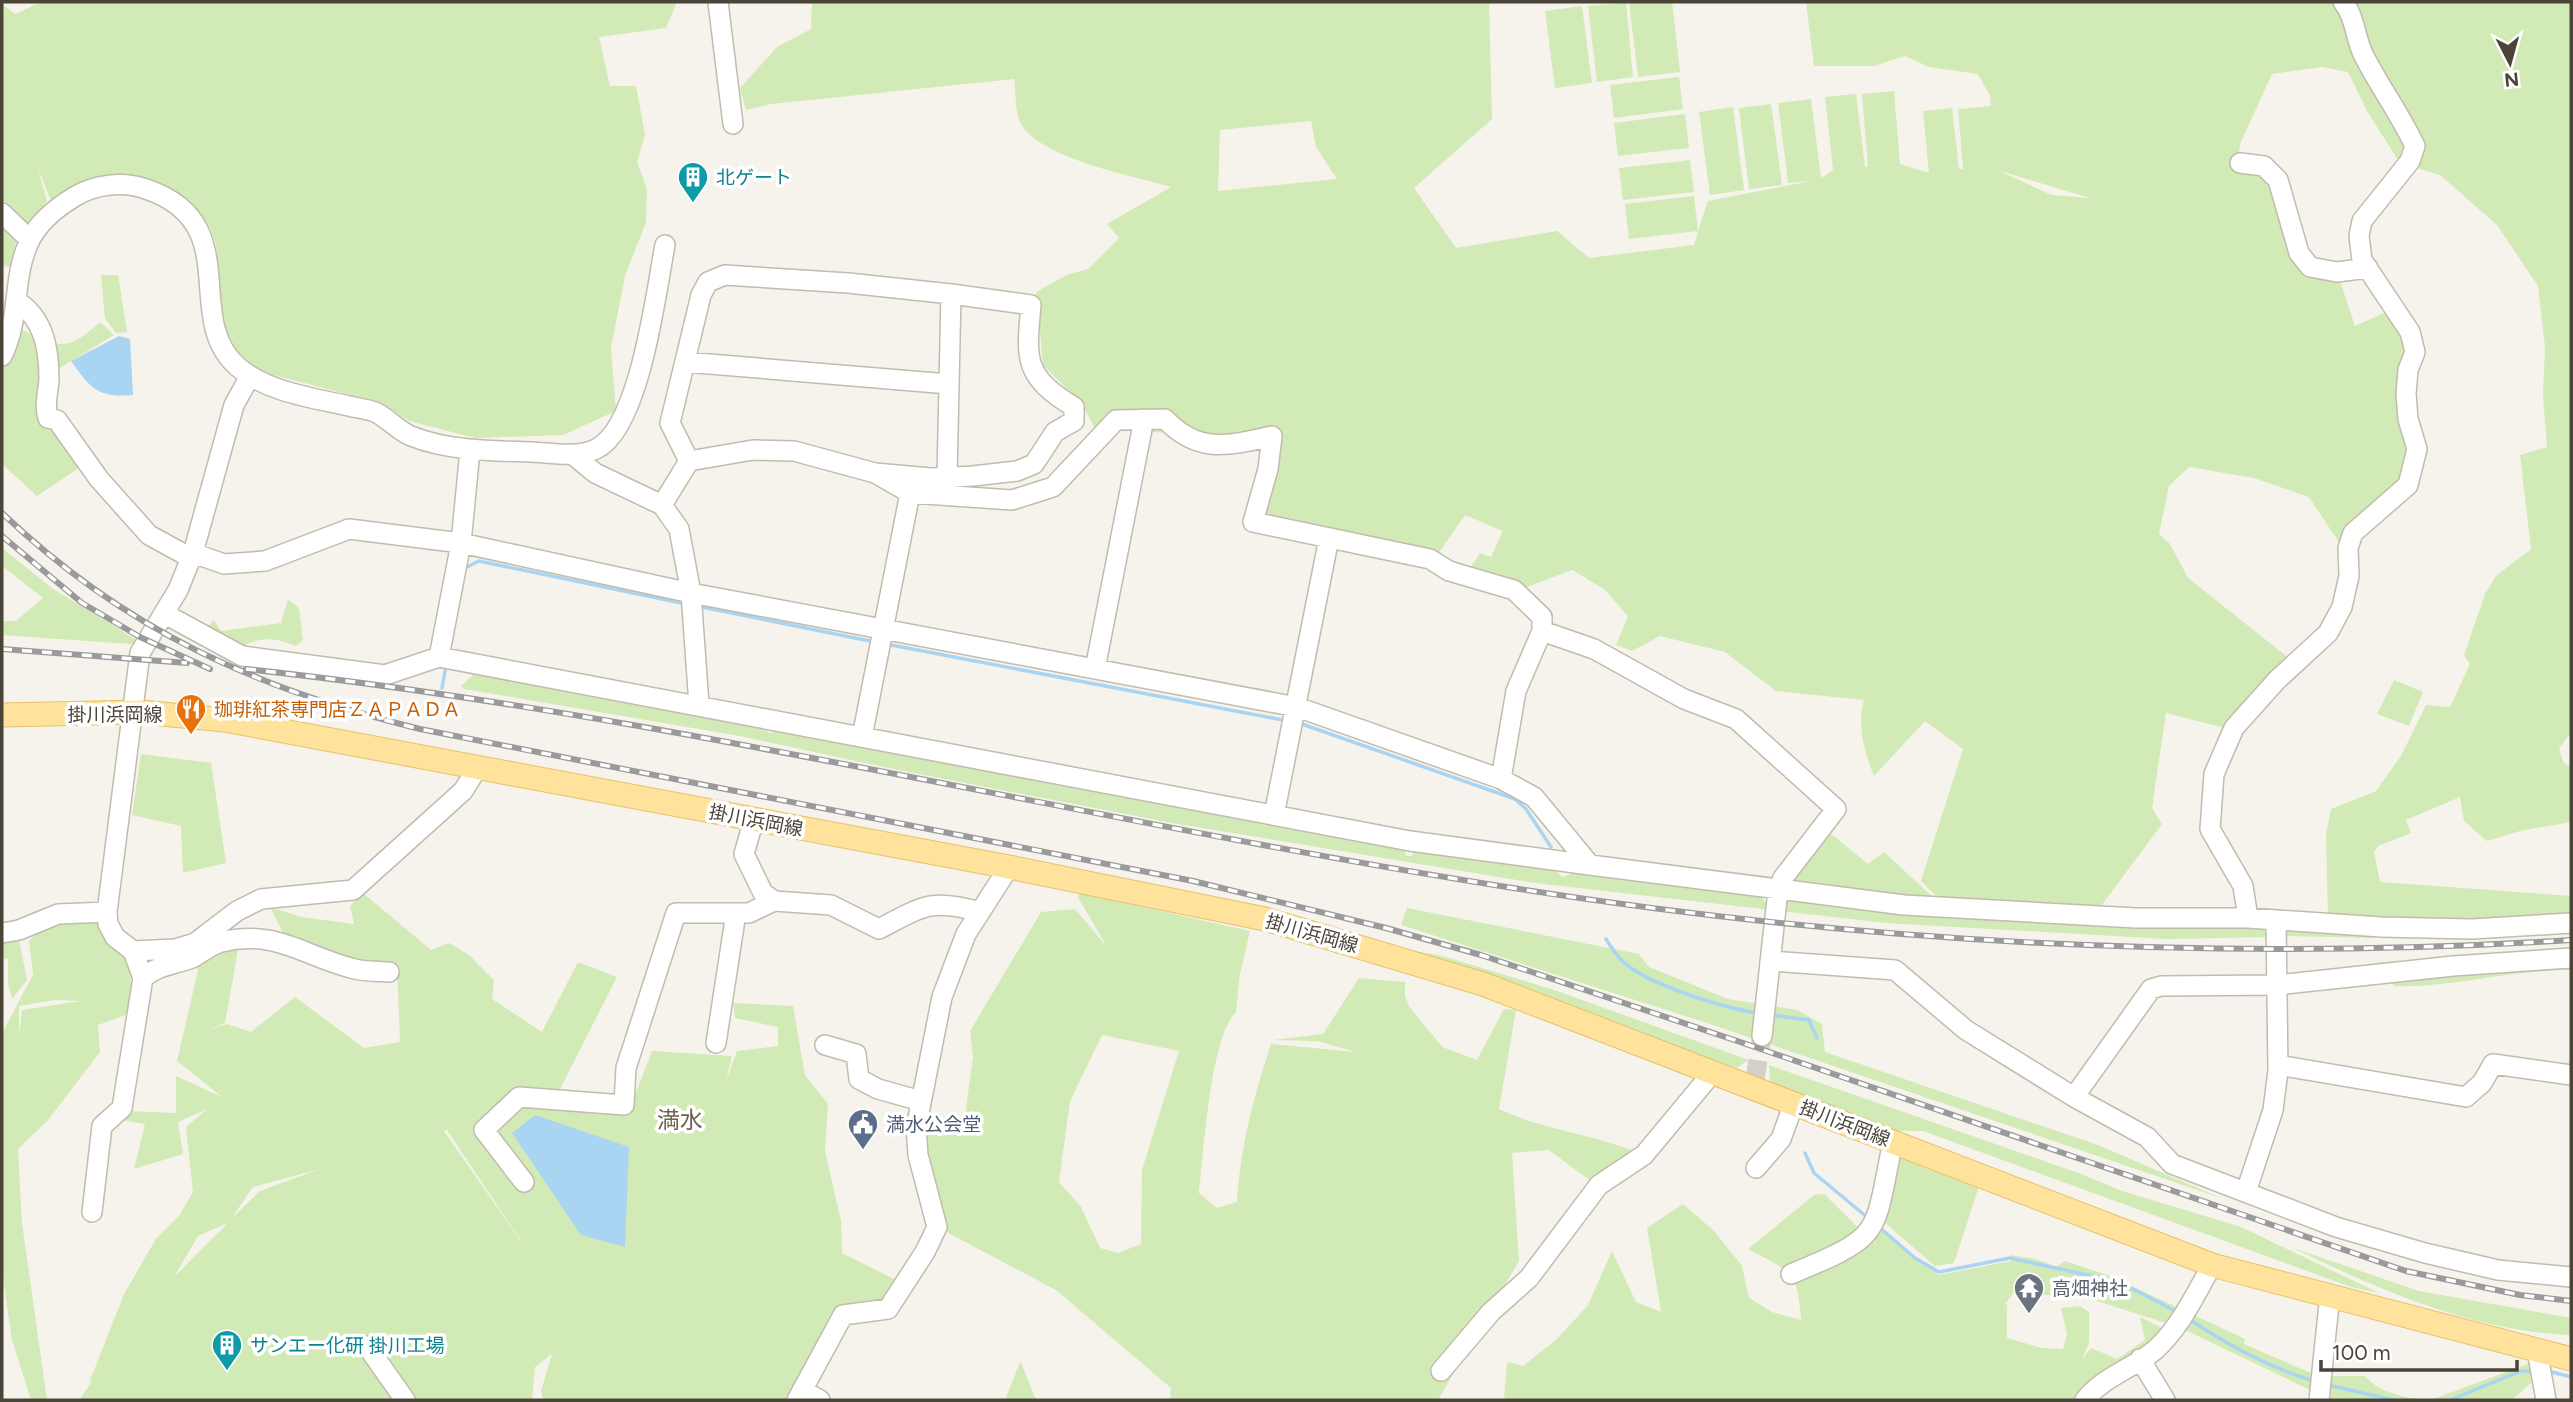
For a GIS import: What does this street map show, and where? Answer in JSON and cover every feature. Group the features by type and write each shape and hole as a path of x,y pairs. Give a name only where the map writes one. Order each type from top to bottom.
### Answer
{"main road":[{"name":"掛川浜岡線","path":"2,715 134,712 225,720 1009,867 1265,919 1483,984 1713,1072 1755,1083 1794,1103 2212,1265 2330,1295 2538,1362 2571,1359"}],"street":[{"path":"718,2 733,124"},
{"path":"2248,918 2243,886 2210,830 2214,774 2234,728 2295,661 2328,633 2342,607 2349,576 2348,548 2353,533 2408,485 2417,449 2407,419 2406,394 2415,352 2410,332 2362,260 2359,236 2362,221 2410,161 2415,146 2394,102 2376,82 2359,45 2349,8 2343,2"},
{"path":"2240,163 2264,166 2278,180 2299,253 2310,267 2337,272 2368,268"},
{"path":"2,356 13,327 21,268 30,240 57,207 80,193 110,184 139,187 166,196 196,226 206,246 214,321 219,338 231,360 250,376 283,389 374,412 410,436 470,450 572,454 597,449 615,432 633,401 665,246"},
{"path":"2,213 30,240"},
{"path":"662,505 689,461 753,450 794,451 875,473 947,477 1017,471 1034,464 1055,432 1074,421 1074,407 1056,396 1033,373 1027,349 1031,304 848,283 725,275 709,282 701,295 670,423 689,461"},
{"path":"947,477 951,294"},
{"path":"18,302 37,318 46,345 49,379 45,410 48,418 57,419 99,479 149,535 192,556 224,564 265,561 349,529 461,543 691,593 1297,707 1501,779 1534,797 1583,864"},
{"path":"685,362 949,384"},
{"path":"92,1212 102,1126 122,1108 143,978 132,951 115,937 108,925 107,912 141,653 165,614 192,556 234,405 250,376"},
{"path":"1095,669 1144,419"},
{"path":"875,473 909,492 1012,500 1053,487 1116,420 1165,419 1181,436 1202,444 1238,444 1272,436 1268,469 1253,522 1430,559 1449,571 1514,590 1542,617 1542,631 1516,691 1501,779"},
{"path":"439,657 461,543 470,450"},
{"path":"572,454 595,473 662,505 679,529 691,593 699,705"},
{"path":"862,737 909,492"},
{"path":"1274,815 1329,538"},
{"path":"165,614 242,656 385,675 439,657 460,660 1410,841 1550,862 1903,905 2136,918 2248,918 2472,929 2571,923"},
{"path":"1542,631 1594,649 1684,698 1736,719 1836,809 1783,878 1778,890 1763,1030"},
{"path":"132,951 175,949 195,943 237,911 261,899 354,890 463,791 478,767"},
{"path":"754,819 744,854 763,893 774,901"},
{"path":"821,1400 799,1395 842,1315 888,1309 925,1252 937,1227 918,1155 916,1128 921,1101 942,997 966,934 1009,867"},
{"path":"524,1182 484,1130 519,1097 624,1105 626,1068 676,913 749,913 774,901 831,905 879,929 924,905 951,903 980,912"},
{"path":"2,933 19,930 58,914 107,912"},
{"path":"716,1043 736,913"},
{"path":"2246,1192 2273,1110 2278,1065 2276,920"},
{"path":"143,978 156,967 193,957 217,943 265,938 318,954 352,969 389,972"},
{"path":"2074,1097 2151,989 2161,986 2277,985 2453,966 2571,958"},
{"path":"1770,961 1895,970 1966,1030 2074,1097 2147,1138 2172,1164 2336,1227 2425,1253 2498,1270 2571,1277"},
{"path":"825,1045 856,1054 859,1079 878,1089 921,1101"},
{"path":"2278,1065 2466,1097 2482,1083 2493,1064 2571,1074"},
{"path":"1441,1371 1492,1312 1529,1278 1599,1185 1644,1155 1713,1072"},
{"path":"1756,1168 1781,1139 1794,1103"},
{"path":"1791,1274 1849,1250 1874,1224 1893,1141"},
{"path":"2085,1400 2107,1379 2162,1343 2182,1316 2212,1265"},
{"path":"2320,1391 2330,1295"},
{"path":"367,1346 405,1400"},
{"path":"2140,1359 2165,1400"},
{"path":"2538,1362 2546,1400"}],"green space":[{"path":"41,2 677,2 666,28 599,37 610,86 636,86 645,135 637,162 647,189 646,222 625,276 611,348 616,411 563,435 475,438 409,421 382,403 254,370 238,359 224,336 216,244 209,226 172,190 144,179 51,201 37,166 47,201 26,224 2,199 2,4 15,14"},
{"path":"812,2 1489,2 1492,119 1414,188 1456,248 1557,231 1589,258 1694,245 1708,201 1811,181 1788,183 1778,103 1811,99 1821,178 1833,170 1825,97 1856,94 1865,167 1868,166 1862,94 1894,91 1900,164 1929,173 1923,111 1952,108 1959,169 1963,169 1958,109 1991,106 1990,96 1978,74 1929,67 1905,56 1874,66 1814,66 1806,2 2571,2 2571,732 2559,749 2564,763 2571,767 2571,822 2520,831 2487,841 2464,821 2460,797 2406,820 2411,833 2378,846 2374,852 2380,882 2571,896 2571,919 2456,925 2328,915 2326,835 2331,809 2376,791 2401,756 2426,705 2450,707 2470,664 2464,655 2485,594 2496,576 2531,549 2520,455 2547,447 2543,396 2545,347 2538,286 2497,225 2440,175 2400,163 2367,111 2348,72 2322,67 2272,74 2240,144 2237,171 2278,180 2309,266 2337,272 2355,326 2386,312 2410,332 2408,485 2344,550 2309,497 2254,478 2189,467 2169,486 2159,534 2170,544 2188,578 2291,660 2229,729 2166,713 2152,808 2162,824 2101,906 1940,900 1921,881 1963,749 1925,721 1874,776 1863,738 1861,719 1864,700 1776,691 1725,652 1660,636 1632,651 1616,645 1628,616 1604,589 1572,570 1521,589 1470,569 1480,553 1491,557 1503,531 1465,515 1438,554 1262,517 1275,433 1226,437 1095,428 1081,403 1043,365 1036,292 1067,275 1088,269 1119,238 1107,224 1171,187 1088,164 1046,146 1030,135 1018,117 1014,79 771,104 746,110 740,88 777,47 811,29","holes":["1311,121 1316,147 1337,179 1218,191 1220,130","2000,171 2090,198 2051,195"]},
{"path":"1629,2 1672,2 1680,72 1638,77"},
{"path":"1626,3 1633,77 1597,82 1588,6"},
{"path":"1582,6 1592,83 1555,88 1545,11"},
{"path":"1679,77 1683,109 1614,118 1610,85"},
{"path":"1771,104 1782,185 1749,189 1739,108"},
{"path":"1733,107 1744,190 1710,195 1699,112"},
{"path":"1685,114 1689,148 1618,156 1614,123"},
{"path":"1690,160 1694,192 1623,200 1619,168"},
{"path":"1694,196 1698,231 1629,239 1625,204"},
{"path":"2,227 16,241 12,267 2,266"},
{"path":"101,275 118,275 127,332 116,333 105,318"},
{"path":"100,322 114,335 48,375 48,418 88,462 37,496 2,464 2,368 22,330 46,341 63,344 79,338"},
{"path":"2,548 53,589 145,645 2,635 2,621 16,621 43,598 2,566"},
{"path":"288,599 299,608 303,640 296,646 269,639 243,646 206,628 214,620 221,631 281,623"},
{"path":"473,675 522,679 764,723 763,730 772,733 775,725 1403,845 1406,856 1412,856 1415,847 1553,868 1562,877 1584,869 1762,897 1766,905 1782,907 1792,897 2267,925 2272,937 2166,939 1886,923 1535,883 1172,823 893,769 740,736 464,689 461,686"},
{"path":"2394,680 2423,692 2409,726 2377,714"},
{"path":"141,754 211,763 226,863 183,873 181,826 132,815"},
{"path":"1825,829 1868,864 1884,852 1936,900 1788,880"},
{"path":"363,893 431,950 449,943 469,955 494,980 492,999 542,1032 578,962 617,977 556,1097 630,1108 652,1051 732,1056 726,1081 737,1051 778,1046 778,1027 735,1018 733,1003 793,1006 805,1075 828,1104 825,1151 841,1221 842,1253 904,1284 888,1309 842,1315 797,1400 543,1400 541,1391 552,1354 535,1367 532,1400 79,1400 93,1380 89,1383 124,1294 156,1239 179,1216 193,1192 186,1127 207,1109 178,1122 183,1154 134,1169 145,1124 116,1119 126,1111 176,1113 176,1076 222,1097 177,1061 198,970 193,957 240,939 225,1023 206,1031 227,1024 251,1032 295,997 364,1048 400,1042 397,966 383,961 360,966 284,935 270,907 301,917 354,924 350,906","holes":["449,1128 447,1130 531,1256 444,1131","320,1169 260,1191 231,1219 253,1187","226,1225 174,1277 198,1236"]},
{"path":"1080,893 1250,931 1240,974 1236,1012 1227,1025 1214,1070 1206,1125 1199,1193 1217,1208 1237,1202 1241,1161 1249,1122 1271,1044 1356,1052 1317,1041 1273,1040 1323,1034 1359,978 1405,982 1405,996 1409,1006 1442,1047 1477,1060 1504,1009 1516,1010 1499,1109 1534,1123 1608,1142 1644,1155 1592,1182 1549,1150 1512,1153 1519,1261 1438,1400 1170,1400 1171,1388 1056,1290 937,1227 917,1122 964,1123 973,1057 970,1031 1041,912 1075,909 1107,947 1078,897","holes":["1102,1035 1179,1051 1142,1170 1141,1244 1118,1253 1100,1248 1081,1207 1059,1182 1070,1101"]},
{"path":"1407,908 1639,954 1649,967 1728,999 1797,1010 1822,1024 1825,1052 2098,1145 2221,1198 1710,1024 1401,925"},
{"path":"98,921 127,963 131,984 131,1013 98,1025 100,1052 48,1120 18,1149 22,1223 47,1400 31,1400 12,1340 2,1270 2,1033 33,975 29,941 52,927","holes":["55,1000 81,1001 22,1010 19,1035 19,1006"]},
{"path":"2284,929 2375,934 2375,938 2285,936"},
{"path":"19,940 27,980 12,999 8,984 8,959 2,958 2,942"},
{"path":"1408,950 1443,956 1557,991 1749,1060 1736,1068"},
{"path":"2571,958 2571,970 2527,972 2416,986 2394,986 2378,962"},
{"path":"1769,1065 2084,1175 2122,1191 2241,1227 2379,1293 2351,1287 1923,1131 1895,1131 1770,1082"},
{"path":"1897,1150 1980,1183 1954,1263 1935,1266 1884,1222"},
{"path":"1824,1194 1877,1246 1870,1235 1876,1227 1939,1275 2011,1261 2011,1255 2036,1259 2056,1267 2065,1261 2110,1276 2245,1339 2244,1344 2318,1376 2365,1376 2383,1390 2420,1400 2331,1400 2181,1328 2094,1300 2019,1292 2013,1293 2004,1306 2007,1304 2007,1338 2042,1348 2063,1349 2067,1334 2061,1308 2080,1306 2089,1312 2089,1343 2082,1359 2091,1348 2117,1359 2145,1340 2140,1317 2164,1329 2149,1343 2115,1364 2078,1400 1504,1400 1507,1362 1523,1366 1557,1339 1588,1305 1612,1251 1636,1302 1661,1312 1647,1228 1683,1204 1714,1231 1742,1266 1749,1298 1772,1312 1801,1320 1797,1290 1790,1274 1748,1249 1814,1195"},
{"path":"2293,1248 2419,1291 2571,1318 2571,1335 2499,1326 2463,1317 2393,1293"},
{"path":"1020,1362 1022,1365 1036,1400 1005,1400"},
{"path":"2533,1362 2533,1381 2512,1400 2431,1400"}],"water":[{"path":"119,336 130,339 133,395 111,395 96,390 71,361"},
{"path":"535,1115 629,1147 625,1247 581,1235 512,1133"}],"waterway":[{"path":"463,569 479,561 686,604"},
{"path":"697,606 875,642"},
{"path":"886,644 1288,721"},
{"path":"442,688 446,666"},
{"path":"1299,723 1515,799 1526,809 1551,847"},
{"path":"1606,939 1623,962 1657,982 1727,1007 1757,1013"},
{"path":"1771,1015 1809,1020 1817,1038"},
{"path":"1805,1153 1814,1173 1868,1218"},
{"path":"1879,1227 1915,1258 1939,1272 2010,1258 2101,1278 2133,1289 2177,1312"},
{"path":"2190,1320 2250,1355 2314,1381"},
{"path":"2450,1400 2521,1371 2534,1371"},
{"path":"2548,1371 2571,1377"},
{"path":"2328,1385 2394,1400"}],"tunnel":[{"path":"1755,1079 1762,1036"}],"railway":[{"path":"2,513 96,590 145,622 248,674 360,713 420,729 1193,881 1386,928 1481,955 1752,1046 2406,1271 2520,1295 2571,1301"},
{"path":"2,536 82,603 140,637 210,669"},
{"path":"2,649 187,663"},
{"path":"246,669 564,713 1354,862 1644,907 1908,934 2173,948 2306,949 2571,940"}],"place":[{"name":"北ゲート","path":"693,204"},
{"name":"珈琲紅茶専門店ＺＡＰＡＤＡ","path":"191,736"},
{"name":"満水公会堂","path":"863,1151"},
{"name":"高畑神社","path":"2029,1315"},
{"name":"サンエー化研 掛川工場","path":"227,1372"}],"district":[{"name":"満水","path":"680,1120"}]}
